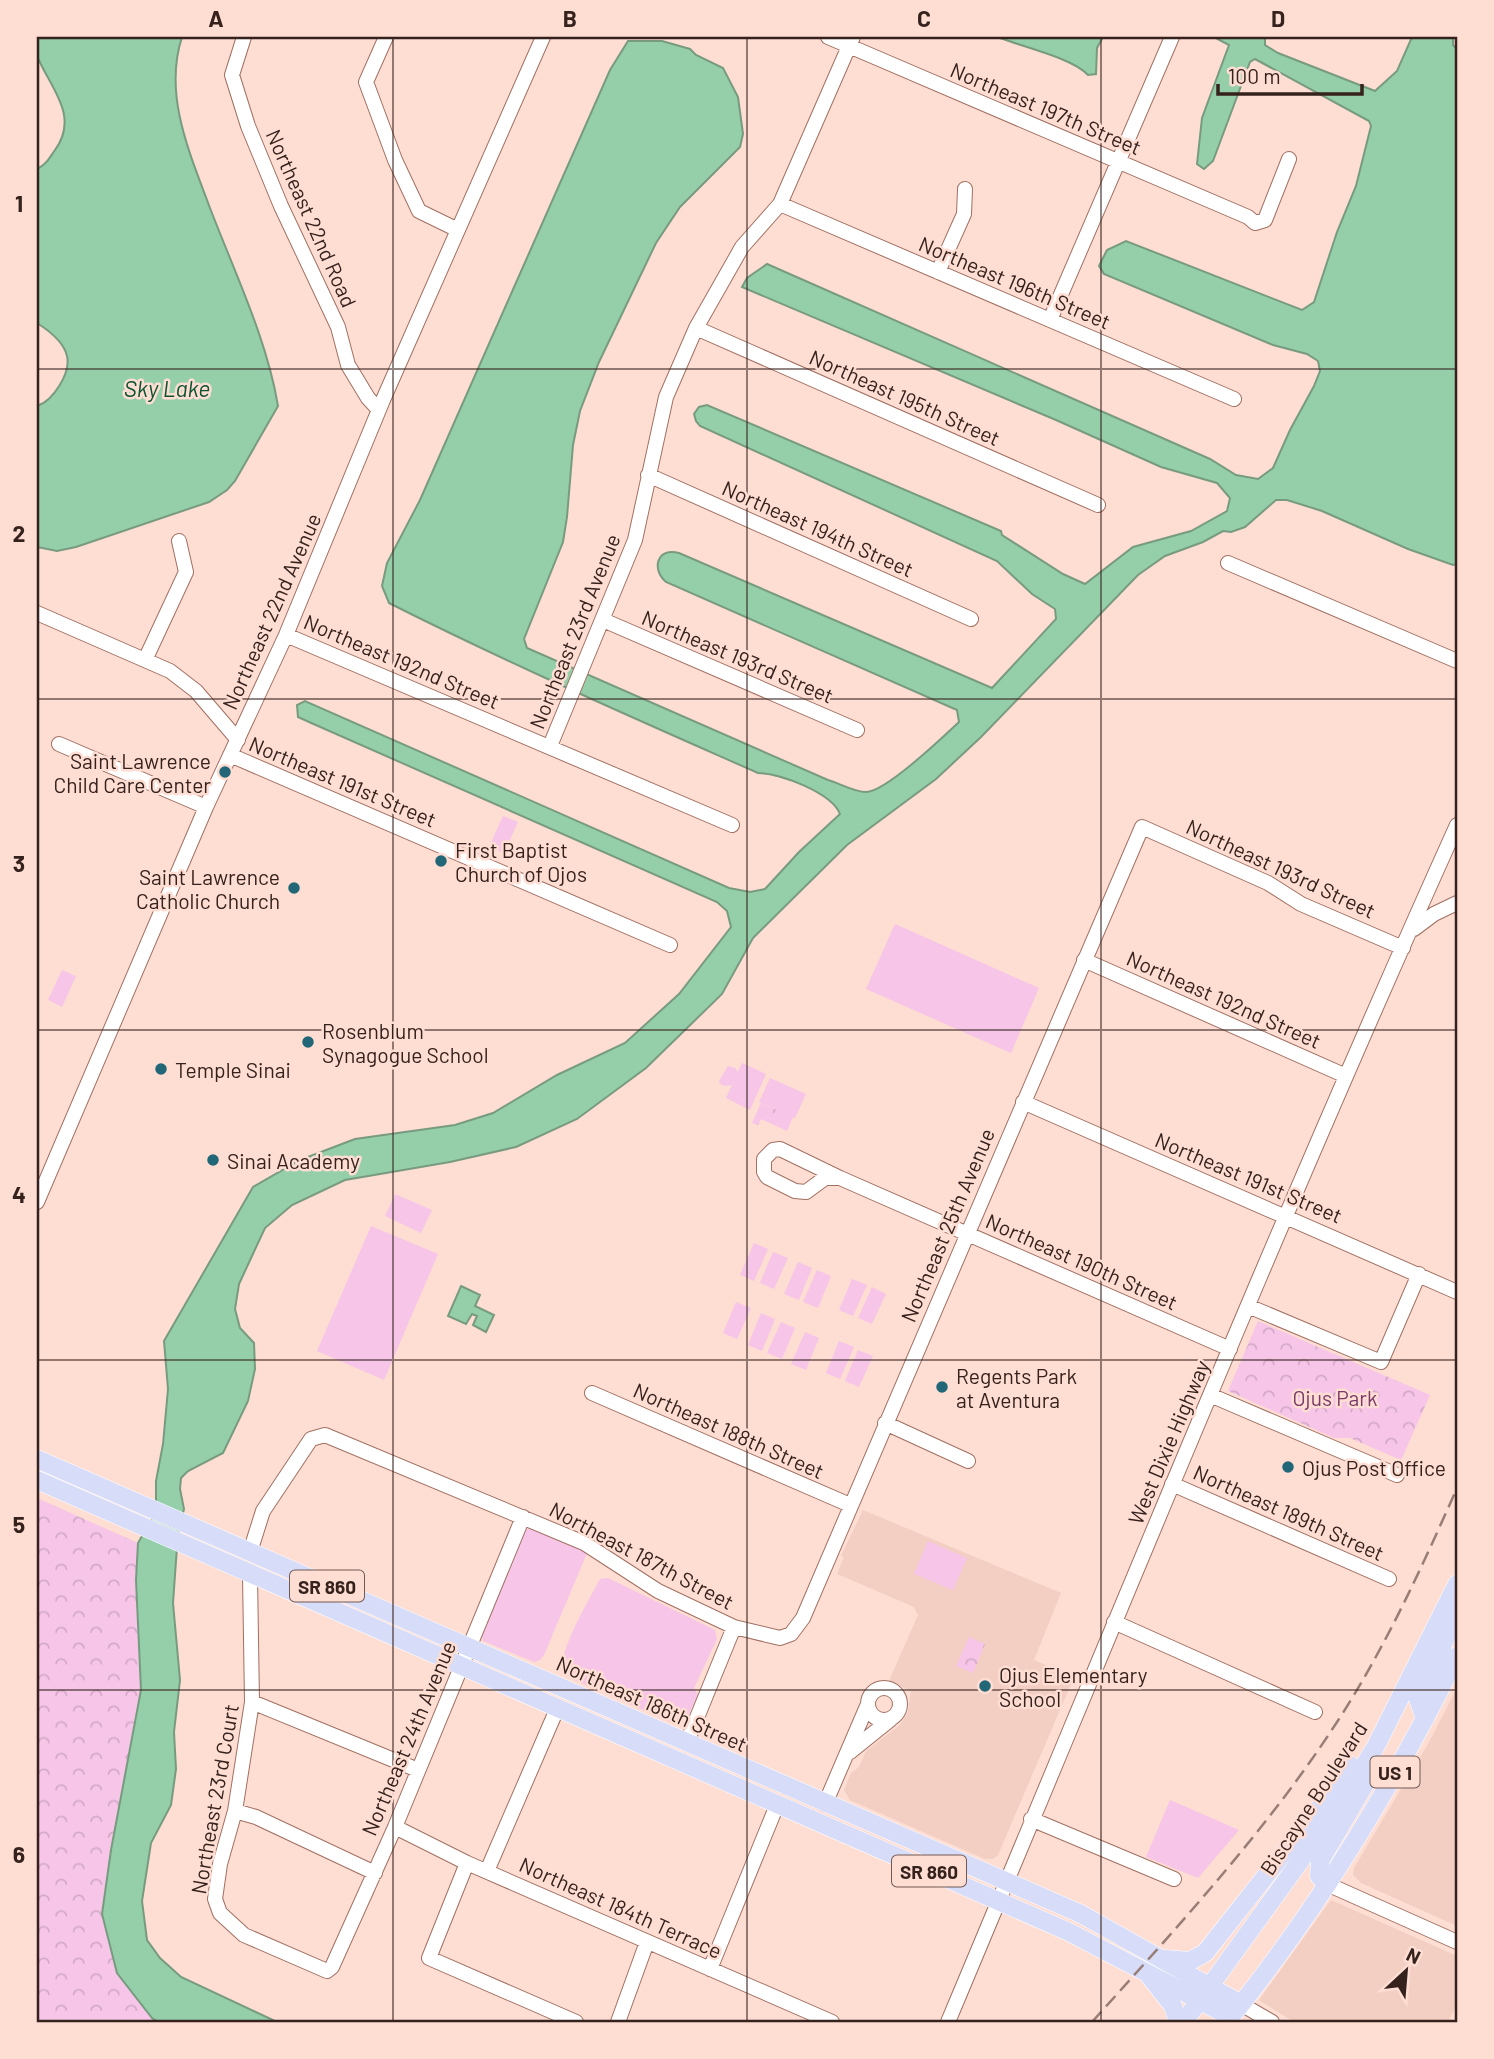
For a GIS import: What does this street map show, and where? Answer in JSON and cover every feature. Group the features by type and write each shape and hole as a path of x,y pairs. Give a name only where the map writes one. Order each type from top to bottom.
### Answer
{"main road":[{"name":"Northeast 186th Street","path":"37,1460 1095,1921 1151,1965"},
{"name":"Northeast 186th Street","path":"37,1480 1086,1940 1151,1965 1205,1994 1235,2016"},
{"path":"104,1510 112,1492"},
{"name":"Biscayne Boulevard","path":"1184,2022 1332,1817 1376,1746 1457,1584"},
{"path":"1425,1719 1418,1699 1457,1614"},
{"name":"US 1","path":"1235,2016 1326,1884 1378,1801 1457,1657"},
{"path":"1178,2022 1173,2006 1151,1965 1189,1961 1202,1956 1209,1949 1339,1783 1384,1712 1412,1676"},
{"path":"644,1747 673,1748 687,1742"},
{"path":"1326,1884 1319,1876 1320,1861 1367,1780 1376,1746"},
{"path":"782,1807 816,1808 825,1804"},
{"path":"1284,1884 1306,1879 1326,1884"}],"street":[{"name":"Northeast 22nd Road","path":"244,37 232,75 248,126 281,206 338,327 348,365 368,398 379,410"},
{"path":"386,37 366,82 375,110 419,211 458,230"},
{"name":"Northeast 22nd Avenue","path":"37,1202 206,807 286,635 379,410 542,37"},
{"name":"Northeast 197th Street","path":"828,37 851,41 1118,162 1248,217 1255,223 1265,220 1289,159"},
{"path":"1050,320 1171,37"},
{"name":"Northeast 23rd Avenue","path":"550,746 635,540 666,397 696,328 742,247 780,204 851,41"},
{"path":"938,272 964,214 965,189"},
{"name":"Northeast 196th Street","path":"780,204 1234,399"},
{"name":"Northeast 195th Street","path":"696,328 1098,505"},
{"name":"Northeast 194th Street","path":"648,475 971,619"},
{"path":"145,660 186,572 179,541"},
{"path":"1228,563 1457,661"},
{"path":"37,612 170,671 196,691 238,740"},
{"name":"Northeast 193rd Street","path":"603,620 857,730"},
{"name":"Northeast 192nd Street","path":"286,635 732,825"},
{"path":"59,744 206,807"},
{"name":"Northeast 191st Street","path":"230,755 670,945"},
{"name":"West Dixie Highway","path":"952,2021 997,1901 1172,1484 1346,1076 1457,825"},
{"name":"Northeast 193rd Street","path":"1142,827 1268,883 1301,904 1403,948"},
{"name":"Northeast 25th Avenue","path":"786,1636 795,1630 803,1618 1142,827"},
{"path":"1410,932 1429,916 1457,902"},
{"name":"Northeast 192nd Street","path":"1084,960 1346,1076"},
{"name":"Northeast 191st Street","path":"1023,1102 1457,1292"},
{"name":"Northeast 190th Street","path":"840,1178 825,1178 806,1192 795,1191 767,1177 764,1172 764,1159 773,1150 780,1149 840,1178 1230,1349"},
{"path":"1248,1306 1381,1362 1419,1274"},
{"name":"Northeast 188th Street","path":"592,1393 850,1505"},
{"path":"1210,1395 1397,1475"},
{"path":"885,1423 968,1461"},
{"name":"Northeast 187th Street","path":"250,1552 263,1511 311,1439 325,1435 584,1543 658,1591 734,1627 775,1638 786,1636"},
{"name":"Northeast 189th Street","path":"1172,1484 1389,1579"},
{"name":"Northeast 24th Avenue","path":"327,1971 332,1967 395,1827 523,1517"},
{"name":"Northeast 23rd Court","path":"250,1575 253,1702 235,1811 220,1864 215,1899 220,1913 244,1934 327,1971"},
{"path":"1114,1622 1315,1712"},
{"path":"687,1742 734,1627"},
{"path":"825,1804 872,1695 880,1689 894,1692 900,1701 895,1716 848,1753"},
{"path":"253,1702 418,1770"},
{"path":"868,1704 875,1717 891,1719"},
{"path":"487,1871 557,1709"},
{"path":"710,1969 782,1807"},
{"path":"235,1811 256,1817 374,1874"},
{"path":"1031,1819 1174,1879"},
{"name":"Northeast 184th Terrace","path":"395,1827 467,1863 832,2022"},
{"path":"467,1863 429,1958 576,2022"},
{"path":"1326,1884 1457,1942"},
{"path":"618,2022 647,1942"},
{"path":"1235,2016 1272,2022"}],"shaded area":[{"name":"Ojus Elementary School","path":"863,1510 1061,1593 1034,1660 1074,1677 998,1855 993,1859 985,1859 850,1800 844,1790 851,1773 859,1767 866,1751 900,1725 908,1712 911,1691 889,1681 918,1615 914,1607 837,1574 844,1557 841,1556"},
{"path":"1457,1688 1457,1926 1361,1883 1353,1875 1354,1868 1428,1744"},
{"path":"1331,1900 1457,1956 1457,2004 1448,2022 1294,2022 1259,2000"}],"green space":[{"path":"503,816 518,822 504,853 489,847"},
{"path":"895,924 1039,988 1011,1053 866,989"},
{"path":"62,970 76,976 62,1007 48,1000"},
{"path":"742,1063 766,1074 750,1110 726,1098"},
{"path":"728,1066 738,1072 732,1085 725,1086 719,1081"},
{"path":"770,1078 806,1094 795,1118 759,1102"},
{"path":"761,1103 793,1117 787,1131 761,1119 758,1125 752,1123"},
{"path":"395,1194 432,1210 421,1233 385,1216"},
{"path":"371,1226 438,1254 384,1380 317,1351"},
{"path":"754,1243 768,1249 754,1281 740,1275"},
{"path":"773,1252 788,1258 774,1289 760,1283"},
{"path":"798,1262 812,1268 799,1300 784,1294"},
{"path":"817,1270 831,1276 818,1308 803,1302"},
{"path":"852,1279 867,1285 853,1316 839,1310"},
{"path":"872,1287 886,1294 872,1324 858,1318"},
{"path":"736,1302 751,1308 737,1339 723,1333"},
{"path":"761,1313 775,1319 762,1351 748,1345"},
{"name":"Ojus Park","path":"1258,1321 1430,1395 1401,1460 1350,1438 1334,1438 1228,1391"},
{"path":"781,1322 795,1328 782,1359 767,1353"},
{"path":"805,1332 819,1338 806,1370 791,1364"},
{"path":"839,1341 854,1347 840,1379 826,1373"},
{"path":"858,1350 873,1356 859,1387 845,1381"},
{"path":"37,1498 138,1543 136,1580 141,1690 111,1850 102,1914 117,1973 158,2022 37,2022"},
{"path":"532,1526 587,1553 544,1655 534,1662 483,1641 482,1636 525,1531"},
{"path":"928,1541 967,1558 953,1590 914,1574"},
{"path":"608,1578 715,1630 717,1639 694,1688 698,1695 683,1726 570,1678 562,1672 565,1651 576,1625 600,1579"},
{"path":"969,1637 985,1644 973,1673 956,1666"},
{"path":"1170,1800 1239,1830 1198,1878 1146,1857"}],"water":[{"name":"Sky Lake","path":"37,37 182,37 176,81 181,124 210,208 258,331 278,406 235,481 209,502 57,551 37,547 37,406 60,386 68,363 59,341 37,323 37,169 55,150 65,125 60,102 37,56"},
{"path":"998,37 1103,37 1097,48 1096,74 1088,75 1071,63"},
{"path":"1214,37 1265,37 1265,45 1278,53 1375,91 1397,71 1412,37 1453,37 1453,45 1457,49 1457,564 1453,565 1408,549 1322,511 1287,500 1276,500 1245,527 1231,532 1223,531 1203,542 1165,556 1138,575 981,737 936,779 847,845 753,938 722,994 646,1068 577,1119 516,1147 450,1162 345,1180 292,1205 265,1228 239,1284 235,1309 240,1328 254,1343 255,1369 248,1401 223,1453 188,1471 181,1478 184,1509 178,1533 173,1603 180,1680 174,1732 176,1769 171,1805 151,1843 142,1901 147,1940 160,1958 181,1977 277,2022 158,2022 117,1973 102,1914 111,1850 141,1690 136,1580 138,1543 152,1519 156,1501 156,1481 163,1444 168,1389 164,1341 253,1187 300,1160 355,1139 455,1125 493,1113 557,1075 625,1043 679,994 731,927 727,911 717,902 298,717 297,705 305,701 729,888 750,892 765,889 799,852 840,814 827,799 792,780 758,773 435,626 389,603 382,586 387,563 420,500 610,70 628,41 662,41 690,49 696,55 723,68 738,97 743,134 740,147 680,207 656,243 599,362 580,411 573,445 563,542 524,639 527,648 828,780 866,792 887,783 928,751 959,722 957,710 666,582 661,577 658,566 661,556 672,552 679,553 992,688 1056,619 1055,609 1032,594 997,561 700,426 694,414 699,407 707,405 1001,531 1002,535 1063,574 1085,584 1133,547 1191,531 1227,511 1230,498 1217,483 1161,467 742,287 747,278 767,264 1210,459 1236,475 1258,479 1273,468 1314,386 1320,371 1318,361 1307,354 1273,345 1104,274 1099,266 1107,250 1126,241 1302,310 1314,302 1337,232 1356,186 1371,126 1369,121 1255,59 1250,62 1213,161 1204,169 1197,164 1202,118 1229,45"},
{"path":"461,1286 480,1295 475,1306 494,1315 486,1332 473,1325 477,1316 472,1314 466,1324 448,1316"}],"railway":[{"path":"1092,2022 1222,1875 1312,1760 1388,1635 1457,1488"}],"place":[{"name":"Saint Lawrence Child Care Center","path":"225,772"},
{"name":"First Baptist Church of Ojos","path":"441,861"},
{"name":"Saint Lawrence Catholic Church","path":"294,888"},
{"name":"Rosenblum Synagogue School","path":"308,1042"},
{"name":"Temple Sinai","path":"161,1069"},
{"name":"Sinai Academy","path":"213,1160"},
{"name":"Regents Park at Aventura","path":"942,1387"},
{"name":"Ojus Post Office","path":"1288,1467"},
{"name":"Ojus Elementary School","path":"985,1686"}]}
